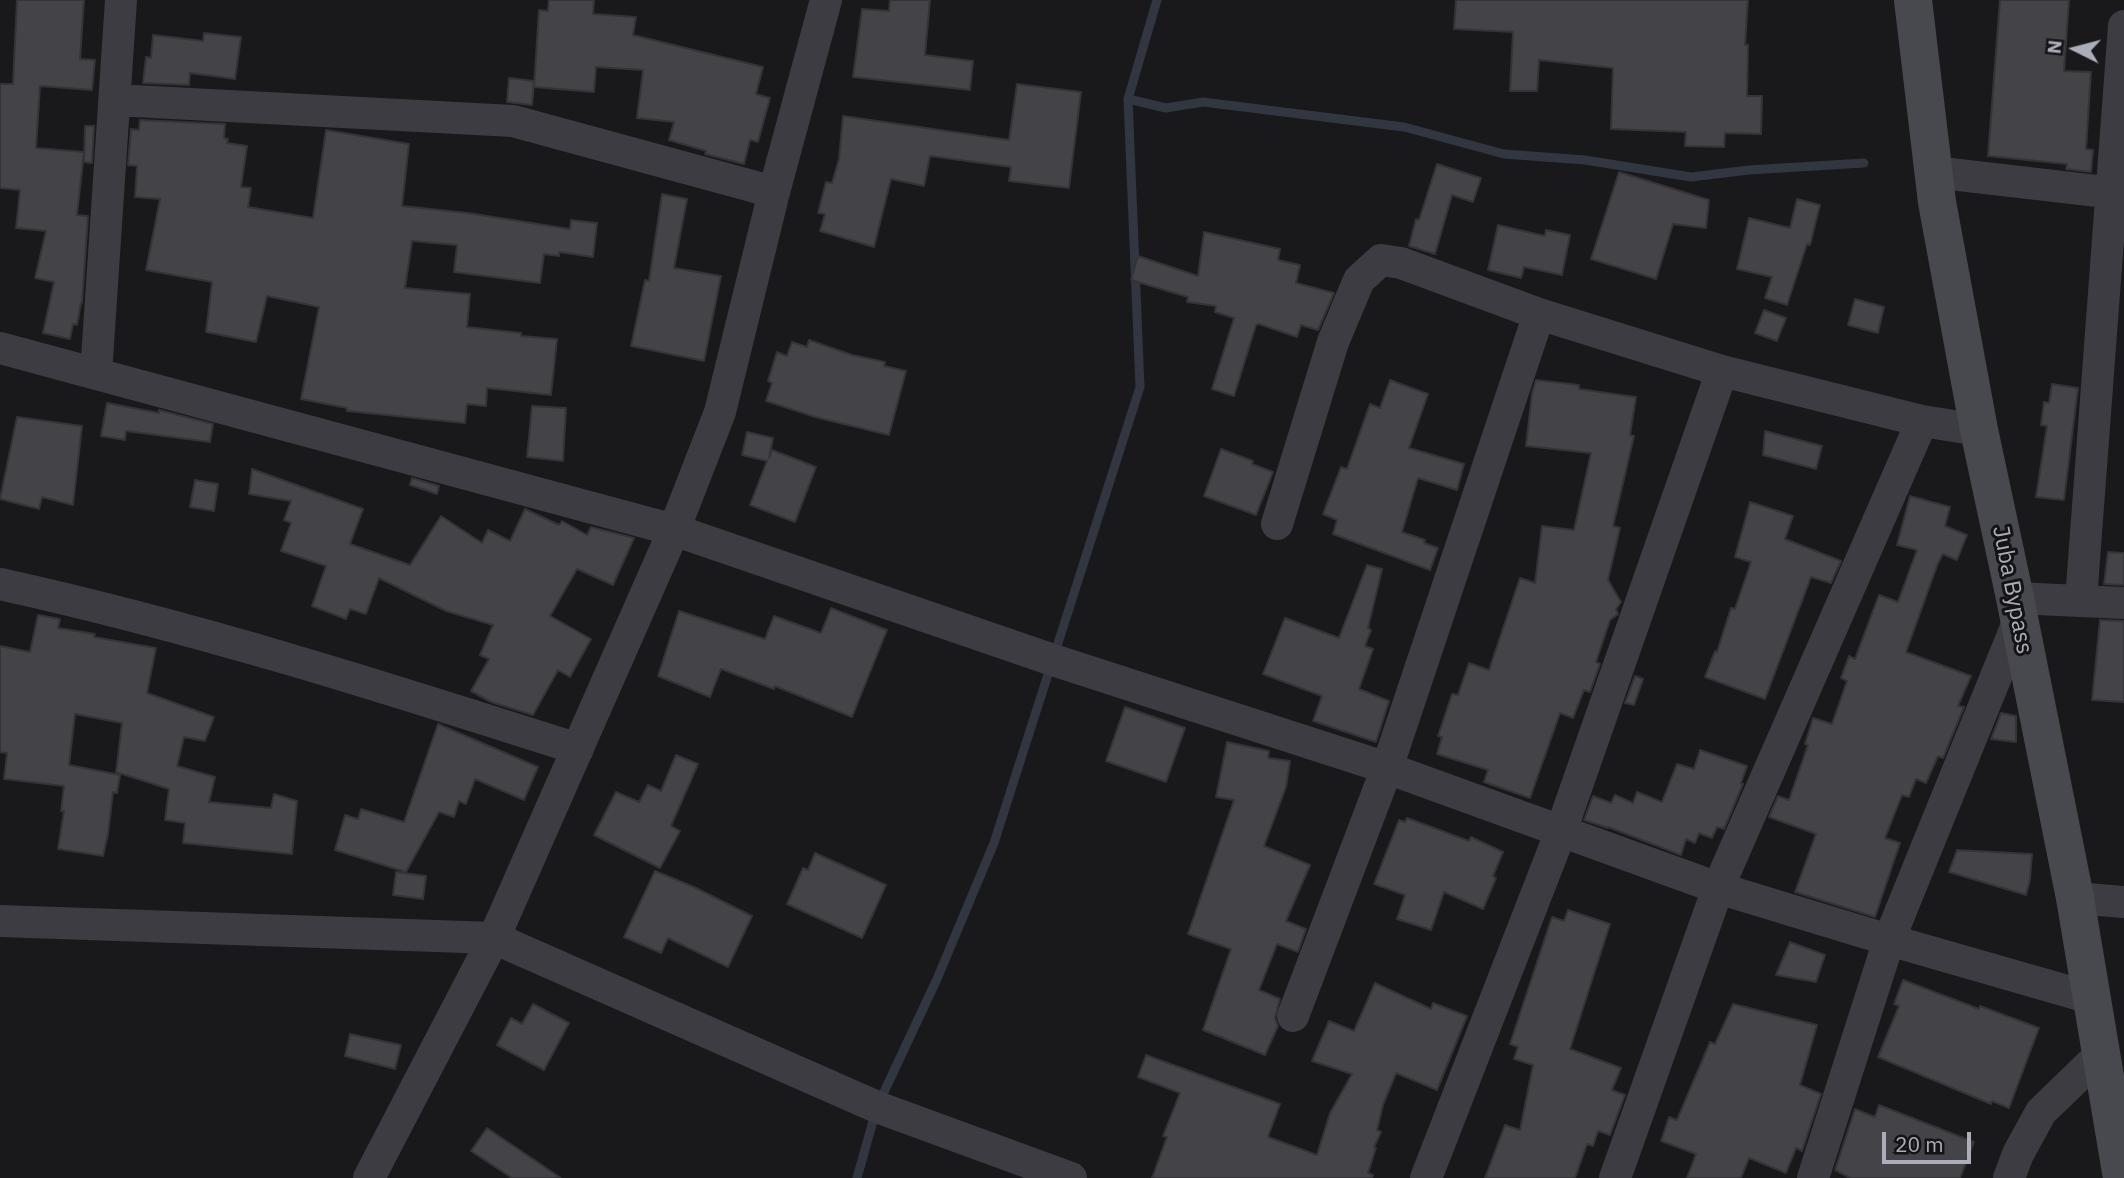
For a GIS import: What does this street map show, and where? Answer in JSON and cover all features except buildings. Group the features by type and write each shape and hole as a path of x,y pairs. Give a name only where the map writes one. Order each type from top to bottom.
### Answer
{"main road":[{"name":"Juba Bypass","path":"1913,0 1937,202 1979,430 2075,898 2122,1178"}],"street":[{"path":"96,374 121,0"},
{"path":"369,1178 494,938 674,530 720,412 774,192 826,0"},
{"path":"2081,600 2117,194 2124,26"},
{"path":"115,100 513,121 774,192"},
{"path":"1933,172 2117,194"},
{"path":"1276,524 1333,342 1359,280 1381,260 1401,263 1539,314 1722,371 1922,421 1979,430"},
{"path":"1293,1016 1387,768 1539,314"},
{"path":"0,335 448,459 674,530 1040,655 1387,768 1718,888 2091,998"},
{"path":"0,348 674,530"},
{"path":"1426,1178 1561,831 1722,371"},
{"path":"1615,1178 1718,888 1922,421"},
{"path":"0,584 86,603 335,671 578,749"},
{"path":"1813,1178 1889,940 2017,609 2081,600 2124,603"},
{"path":"2075,898 2124,902"},
{"path":"0,921 494,938 877,1107 1056,1175"},
{"path":"2009,1178 2018,1154 2041,1111 2102,1053"}],"waterway":[{"path":"857,1178 877,1107 937,979 994,843 1140,387 1128,99 1157,0"},
{"path":"1128,99 1166,108 1203,102 1404,127 1504,154 1585,160 1691,177 1749,170 1864,163"}]}
